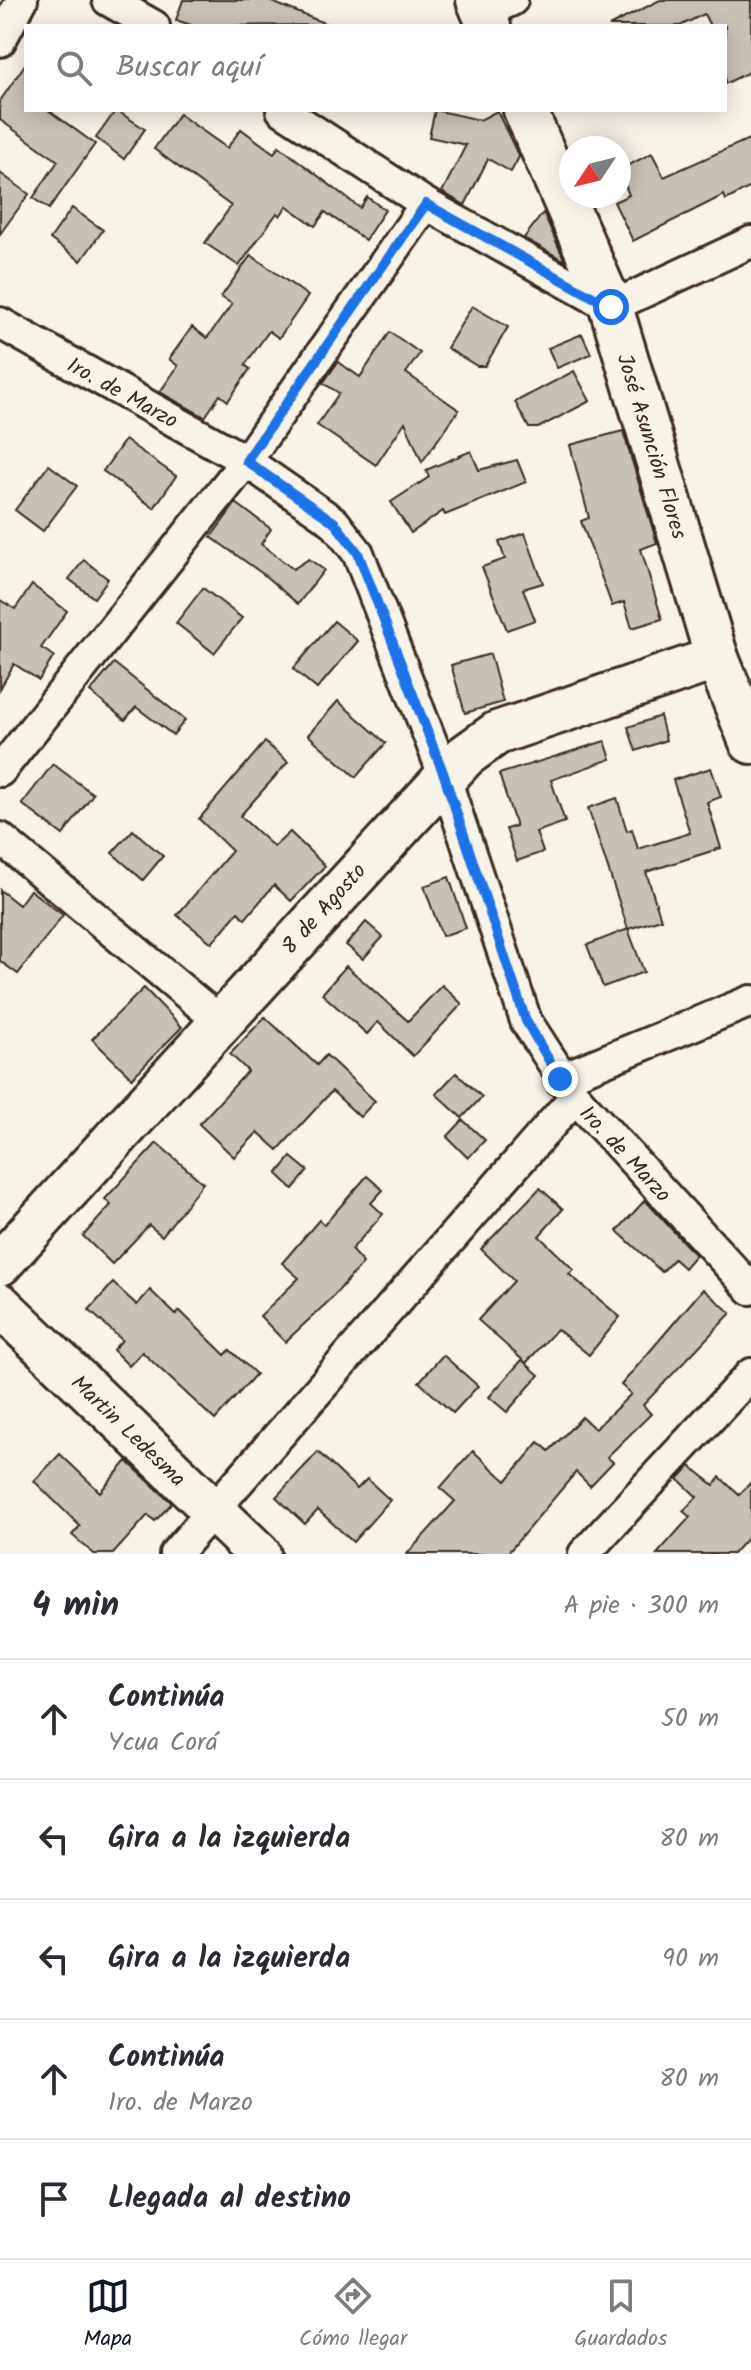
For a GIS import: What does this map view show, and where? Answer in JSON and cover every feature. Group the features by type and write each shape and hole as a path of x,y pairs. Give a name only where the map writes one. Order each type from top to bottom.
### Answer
{"street":[{"path":"0,41 22,0"},
{"path":"108,0 153,16"},
{"path":"285,112 426,204 611,307 751,242"},
{"name":"José Asunción Flores","path":"526,112 611,307 717,658 751,742"},
{"path":"0,771 246,461 426,204"},
{"name":"1ro. de Marzo","path":"0,323 246,461 334,522 358,553 444,775 526,1021 568,1088 751,1289"},
{"name":"8 de Agosto","path":"0,1264 444,775 497,733 717,658"},
{"path":"0,838 221,1022"},
{"path":"175,1554 568,1088 751,1001"},
{"name":"Martin Ledesma","path":"0,1305 259,1554"},
{"path":"584,1554 751,1374"}],"building":[{"path":"183,0 267,0 327,24 188,24 176,20"},
{"path":"660,0 751,0 751,71 727,83 727,24 709,24 704,14 684,24 613,24"},
{"path":"24,66 24,112 51,112 95,144 49,209 33,198 58,161 0,120 0,101"},
{"path":"115,112 145,129 124,159 96,138"},
{"path":"435,112 480,120 497,112 519,157 511,172 488,159 465,205 442,192 466,145 429,137"},
{"path":"179,114 227,148 241,129 274,153 279,146 360,208 367,197 385,210 365,240 325,212 315,226 287,206 280,216 277,213 239,266 205,243 231,206 154,149"},
{"path":"751,138 751,187 726,200 724,195 633,241 617,208 631,208 631,164 652,153 664,177"},
{"path":"0,173 29,194 0,234"},
{"path":"72,208 103,230 81,261 50,239"},
{"path":"544,214 565,261 524,238"},
{"path":"251,255 308,296 279,338 269,331 245,365 250,369 228,401 220,395 205,417 160,392 178,366 169,359 192,327 207,338 232,304 221,297"},
{"path":"472,306 508,327 485,366 477,366 447,348"},
{"path":"390,332 420,353 406,373 459,410 422,462 405,422 376,465 317,425 339,393 323,383 338,362 360,377"},
{"path":"582,334 591,354 557,368 548,348"},
{"path":"574,371 590,401 538,428 529,428 515,402"},
{"path":"623,431 657,543 641,549 662,619 632,628 624,602 612,606 581,521 589,518 570,445"},
{"path":"125,440 176,476 154,508 103,471"},
{"path":"471,451 479,470 517,460 526,482 445,515 443,511 411,533 391,502 429,477 426,470"},
{"path":"49,465 77,486 43,531 15,510"},
{"path":"236,503 271,529 261,544 293,569 309,559 324,570 298,604 263,574 211,537"},
{"path":"525,533 543,583 523,589 535,620 507,630 482,567 505,559 499,542"},
{"path":"84,560 108,579 94,598 69,579"},
{"path":"32,585 67,611 41,648 54,656 39,680 14,664 0,689 0,600 15,609"},
{"path":"203,588 242,618 214,653 176,623"},
{"path":"334,621 358,641 317,689 293,669"},
{"path":"490,654 503,702 465,713 451,665"},
{"path":"114,663 185,720 173,735 136,707 125,720 90,692"},
{"path":"338,701 386,743 356,777 308,735"},
{"path":"660,716 666,740 636,751 628,727"},
{"path":"605,741 611,759 551,780 565,822 536,832 543,852 517,861 506,829 516,826 499,774"},
{"path":"265,742 288,762 240,816 274,847 290,832 325,866 291,901 274,885 245,919 238,912 212,943 177,915 232,851 199,819"},
{"path":"53,764 93,794 63,835 22,804"},
{"path":"711,768 721,797 707,802 721,848 646,872 661,919 628,929 588,808 617,798 627,831 632,829 638,849 690,833 673,780"},
{"path":"133,830 163,856 143,880 112,853"},
{"path":"449,877 466,928 442,936 424,886"},
{"path":"0,890 19,905 30,890 63,915 18,974 0,961"},
{"path":"366,922 383,937 363,959 346,945"},
{"path":"628,929 644,972 603,987 587,945"},
{"path":"346,966 408,1021 442,985 462,1004 413,1056 378,1022 367,1034 322,994"},
{"path":"144,988 182,1027 132,1078 92,1039"},
{"path":"265,1017 317,1065 326,1055 375,1101 360,1117 332,1091 278,1150 258,1132 234,1157 199,1124 248,1071 230,1054"},
{"path":"456,1073 482,1097 462,1118 436,1094"},
{"path":"463,1120 485,1140 468,1158 447,1137"},
{"path":"157,1143 203,1183 162,1236 149,1225 112,1264 83,1236 111,1205 105,1199"},
{"path":"291,1157 308,1171 293,1189 277,1174"},
{"path":"367,1176 383,1190 371,1203 383,1214 351,1250 363,1263 331,1299 285,1342 260,1316 299,1278 282,1263 319,1220 324,1225"},
{"path":"540,1188 563,1209 539,1236 574,1270 569,1274 620,1317 589,1355 557,1329 526,1363 478,1320 514,1281 481,1249"},
{"path":"645,1200 695,1255 684,1268 674,1259 662,1272 617,1231"},
{"path":"113,1283 137,1305 150,1290 176,1315 180,1311 225,1355 230,1350 256,1374 215,1420 142,1352 129,1366 113,1350 122,1340 89,1310"},
{"path":"703,1289 731,1313 643,1405 651,1414 607,1457 613,1462 590,1486 576,1472 507,1554 407,1554 455,1501 440,1488 473,1451 506,1481 539,1442 549,1451 582,1417 595,1429 631,1394 621,1385"},
{"path":"443,1355 478,1386 453,1413 419,1382"},
{"path":"522,1360 539,1375 507,1412 489,1397"},
{"path":"318,1452 357,1489 367,1479 390,1500 353,1542 318,1510 305,1524 276,1497"},
{"path":"60,1454 100,1492 127,1461 172,1503 155,1521 148,1515 113,1554 94,1554 72,1535 80,1526 34,1481"},
{"path":"690,1466 714,1485 720,1477 739,1495 751,1482 751,1534 733,1554 657,1554 690,1517 683,1511 697,1497 678,1479"}],"route":[{"path":"560,1079 526,1021 444,775 358,553 334,522 246,461 426,204 611,307"}]}
